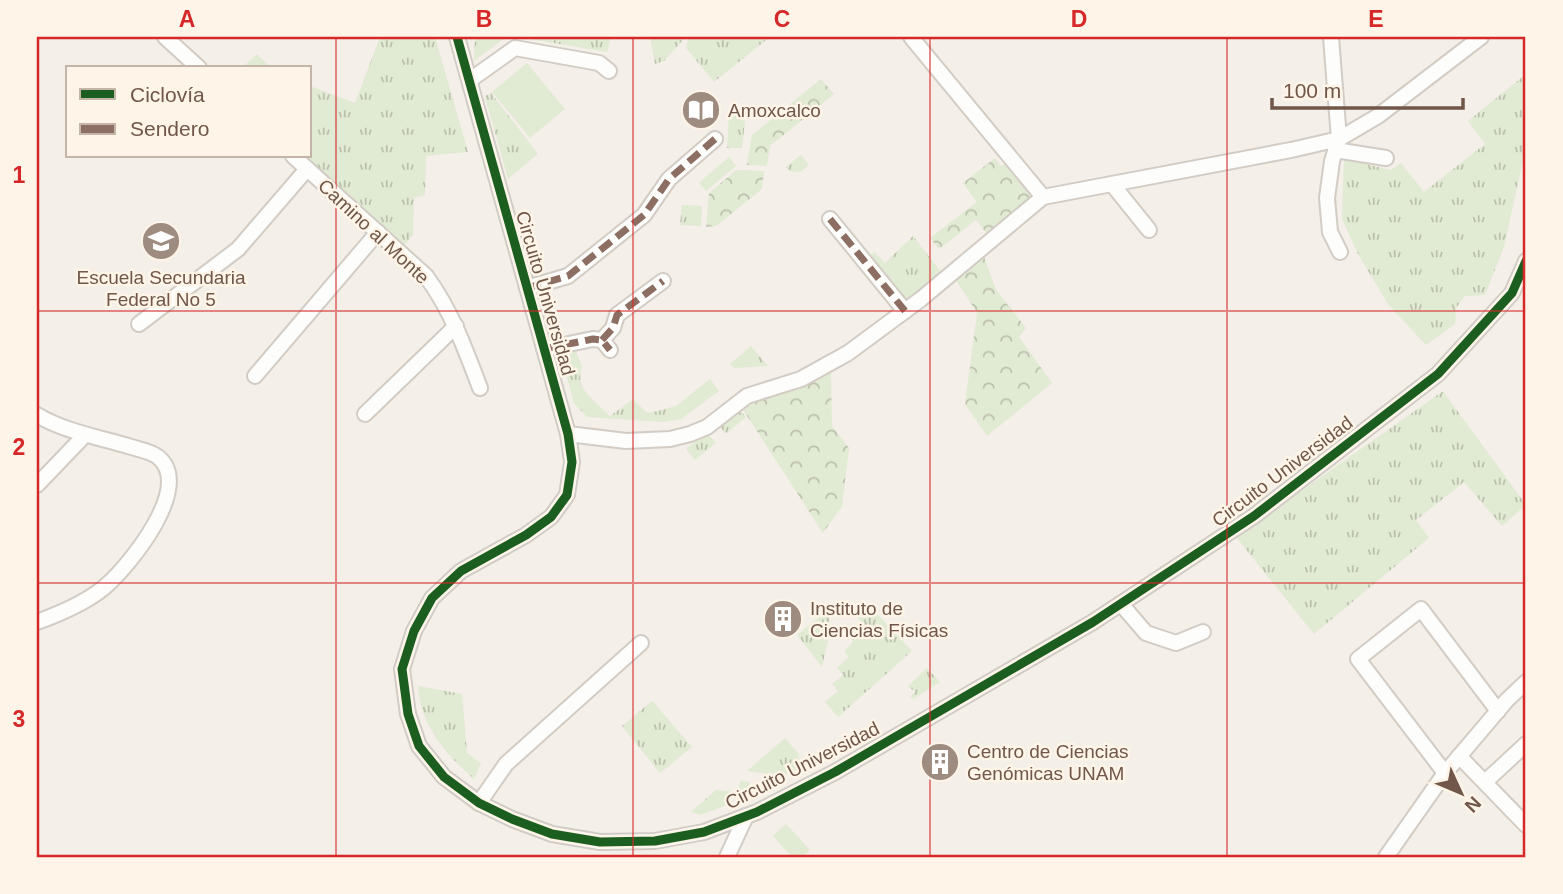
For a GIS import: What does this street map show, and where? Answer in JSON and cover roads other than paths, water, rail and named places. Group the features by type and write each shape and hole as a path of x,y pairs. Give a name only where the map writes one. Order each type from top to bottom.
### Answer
{"street":[{"path":"165,37 197,66"},
{"path":"911,37 1043,197"},
{"path":"1331,37 1337,145 1327,198 1330,232 1340,252"},
{"path":"1337,145 1481,37"},
{"name":"Circuito Universidad","path":"460,38 568,434 572,462 567,495 551,517 526,535 461,571 432,598 414,631 402,669 408,714 419,746 444,777 479,803 552,834 600,842 655,841 704,832 746,816 835,772 1093,622 1254,516 1438,374 1512,293 1526,261"},
{"path":"470,80 515,48 599,63 609,71"},
{"path":"527,288 568,276 644,215 668,179 715,139"},
{"path":"568,434 626,442 670,439 706,426 747,396 801,379 848,354 905,311 1043,197 1337,145 1385,158"},
{"name":"Camino al Monte","path":"295,158 426,276 442,297 456,326 480,388"},
{"path":"139,324 239,249 307,169"},
{"path":"1112,184 1149,230"},
{"path":"830,219 905,311"},
{"path":"255,376 377,232"},
{"path":"544,349 593,339 606,345 617,315 663,281"},
{"path":"365,414 456,326"},
{"path":"37,415 85,435 158,456 167,469 170,490 150,534 107,585 61,613 37,622"},
{"path":"37,485 85,435"},
{"path":"1121,604 1146,633 1166,640 1176,643 1203,632"},
{"path":"1445,773 1358,659 1421,609 1498,711"},
{"path":"479,803 506,764 641,643"},
{"path":"1386,857 1445,773 1526,682"},
{"path":"1485,782 1526,744"},
{"path":"1459,756 1526,825"},
{"path":"727,857 746,816"}],"place":[{"name":"Amoxcalco","path":"701,110"},
{"name":"Escuela Secundaria Federal No 5","path":"161,241"},
{"name":"Instituto de Ciencias Físicas","path":"783,619"},
{"name":"Centro de Ciencias Genómicas UNAM","path":"940,762"}]}
